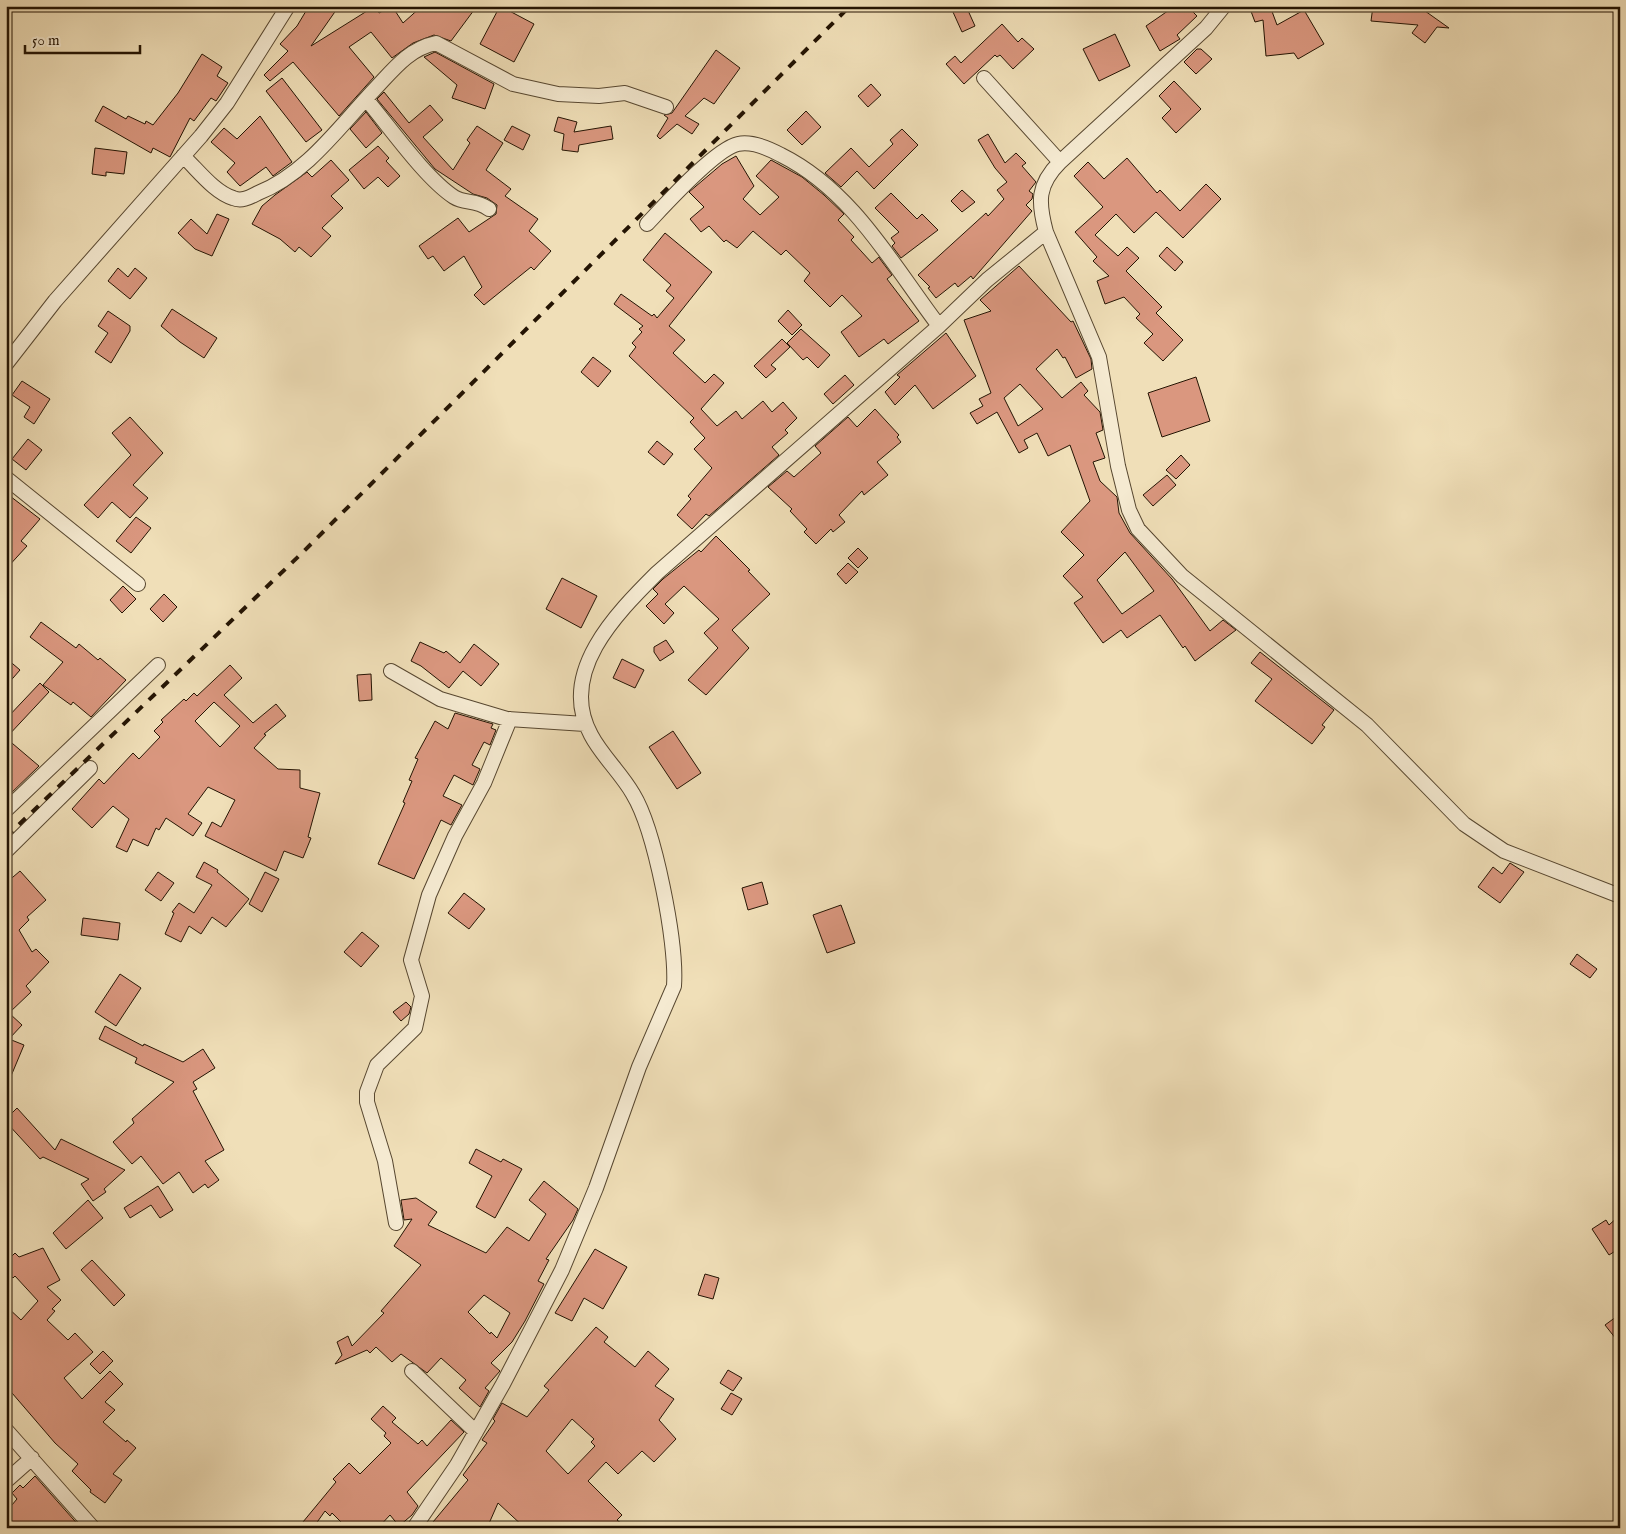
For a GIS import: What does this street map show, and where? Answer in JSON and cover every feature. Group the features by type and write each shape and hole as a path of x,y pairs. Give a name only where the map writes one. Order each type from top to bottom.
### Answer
{"street":[{"path":"6,364 55,301 183,156 227,103 288,6"},
{"path":"1224,6 1206,28 1060,162 1048,174 1042,188 1042,216 1046,232 1099,357 1118,466 1129,510 1138,529 1182,576 1367,725 1464,824 1504,851 1620,896"},
{"path":"183,156 221,191 232,198 242,200 287,178 314,155 401,62 421,46 436,43 513,84 558,94 599,96 626,93 666,107"},
{"path":"984,78 1060,162"},
{"path":"366,99 441,186 459,200 478,202 490,209"},
{"path":"647,224 679,191 729,148 737,144 748,144 767,148 808,170 846,204 882,245 908,286 939,326"},
{"path":"414,1528 457,1465 476,1432 562,1270 596,1188 639,1067 674,986 674,967 666,915 644,815 632,792 592,737 581,711 580,694 594,647 621,609 657,573 939,326 987,280 1046,232"},
{"path":"6,478 138,584"},
{"path":"6,810 158,664"},
{"path":"391,671 430,696 510,720 585,724"},
{"path":"396,1223 385,1161 367,1102 367,1092 379,1062 415,1028 422,996 411,960 429,895 455,836 484,783 510,720"},
{"path":"6,851 90,768"},
{"path":"412,1371 476,1432"},
{"path":"6,1430 93,1528"},
{"path":"6,1481 32,1458"}],"building":[{"path":"309,6 339,6 311,46 375,6 379,13 392,6 403,23 422,6 477,6 451,41 434,35 413,43 392,58 371,32 349,47 374,77 339,116 293,62 270,81 264,75 288,51 280,44 297,26"},
{"path":"500,6 534,24 514,62 480,44"},
{"path":"966,6 975,26 962,32 953,12"},
{"path":"1175,6 1187,6 1197,16 1177,35 1180,39 1160,51 1146,26"},
{"path":"1249,6 1270,6 1277,25 1304,10 1324,44 1298,59 1294,53 1266,56 1263,20 1255,22"},
{"path":"1373,6 1418,6 1449,28 1437,27 1425,43 1412,33 1418,25 1371,21"},
{"path":"1002,24 1018,42 1022,38 1034,49 1013,69 1000,55 997,57 995,55 964,84 946,64 955,56 961,63"},
{"path":"1115,34 1130,66 1099,81 1083,49"},
{"path":"1197,49 1201,49 1212,59 1196,74 1184,62"},
{"path":"716,50 740,68 714,104 704,98 685,116 699,124 692,134 677,124 660,139 657,136 668,118 664,115 672,113"},
{"path":"435,52 494,84 485,109 452,98 457,85 424,57"},
{"path":"202,54 222,67 217,76 228,83 216,101 211,98 194,121 190,118 170,157 153,148 151,153 95,121 103,106 126,119 128,116 145,124 146,121 153,125 178,93"},
{"path":"282,78 322,130 306,142 266,91"},
{"path":"1174,81 1201,109 1176,133 1162,118 1171,109 1159,96"},
{"path":"871,84 881,95 868,107 858,96"},
{"path":"384,92 409,123 430,105 443,120 423,137 453,170 470,143 467,140 477,126 503,143 486,170 511,189 505,196 538,219 529,231 551,251 534,270 531,267 484,305 474,295 482,287 464,256 444,271 433,256 428,259 419,246 458,218 469,232 496,214 497,205 487,198 473,194 435,169 377,99"},
{"path":"806,111 821,127 802,145 787,130"},
{"path":"366,112 382,133 366,148 350,129"},
{"path":"260,116 292,162 273,176 266,167 240,186 227,172 235,163 211,142 224,128 237,139"},
{"path":"558,117 577,122 574,132 611,126 613,139 579,145 578,152 562,150 564,134 554,131"},
{"path":"512,126 530,135 523,150 504,140"},
{"path":"902,129 918,145 874,189 857,171 841,187 825,173 851,148 869,167 893,144 890,140"},
{"path":"988,134 1005,163 1016,153 1026,163 1022,166 1036,182 1029,191 1033,194 1032,199 1026,205 1032,211 973,279 971,276 958,287 955,283 936,298 928,288 930,287 918,275 986,213 988,216 1004,199 997,190 1007,182 995,168 978,140"},
{"path":"378,146 389,158 386,161 400,176 388,187 378,177 364,189 349,170"},
{"path":"95,148 127,152 124,174 106,172 106,176 92,174"},
{"path":"736,156 754,186 743,199 760,215 779,197 756,176 771,160 802,177 824,195 844,214 838,220 854,237 851,240 872,263 879,257 892,275 887,279 919,321 888,344 884,339 859,357 841,332 862,316 842,295 830,307 804,281 810,273 786,250 781,255 753,231 737,248 726,240 724,242 709,226 701,232 690,219 704,207 689,192 722,164"},
{"path":"1127,158 1157,193 1160,190 1180,211 1206,184 1221,199 1183,238 1156,212 1134,233 1116,214 1095,235 1118,256 1127,247 1139,258 1126,271 1162,307 1156,313 1183,340 1163,361 1144,343 1153,334 1136,318 1140,314 1124,297 1105,304 1097,281 1109,276 1093,261 1097,257 1075,232 1103,207 1074,176 1088,162 1104,179"},
{"path":"331,160 349,180 331,196 343,208 322,228 331,236 311,257 299,247 295,252 280,239 252,224 262,206 275,195 307,172 312,177"},
{"path":"962,190 975,202 962,212 951,201"},
{"path":"891,193 917,219 922,214 938,230 901,258 892,246 895,243 891,238 899,232 875,208"},
{"path":"217,214 229,219 212,256 195,249 178,233 191,219 207,234"},
{"path":"665,233 712,272 669,326 685,340 673,353 705,383 714,374 724,383 701,409 717,426 736,411 742,419 763,401 772,412 783,402 797,418 785,430 788,433 772,447 779,455 709,516 706,514 692,529 677,515 691,499 688,496 712,468 694,449 705,438 690,422 694,418 629,356 636,347 632,343 642,332 639,329 643,326 614,304 621,294 652,316 654,314 657,318 674,298 666,291 671,285 643,260"},
{"path":"1167,247 1183,262 1175,271 1159,256"},
{"path":"1019,266 1071,322 1073,321 1091,359 1092,369 1076,378 1065,357 1063,358 1057,349 1036,369 1062,398 1081,382 1088,391 1084,395 1100,412 1103,430 1096,433 1105,458 1093,462 1100,481 1117,497 1119,513 1130,533 1172,579 1210,631 1223,620 1236,630 1195,661 1185,646 1183,648 1160,615 1127,638 1121,630 1103,643 1074,603 1083,597 1063,576 1084,555 1061,532 1090,501 1070,445 1048,456 1037,433 1024,440 1028,448 1019,453 997,412 977,424 970,413 983,406 979,399 991,393 964,320 991,311 980,300","holes":["1020,384 1043,409 1018,426 1004,398","1125,552 1154,591 1122,614 1097,580"]},
{"path":"118,268 128,277 135,268 147,278 130,299 108,281"},
{"path":"172,309 217,338 204,358 161,326"},
{"path":"788,310 802,325 792,335 778,321"},
{"path":"108,311 130,326 130,331 111,363 95,352 108,333 98,326"},
{"path":"801,329 830,355 818,368 807,357 803,360 787,343"},
{"path":"946,333 976,376 933,409 915,385 895,405 885,392 900,377 897,375"},
{"path":"782,339 790,347 771,365 776,369 766,378 754,366"},
{"path":"593,357 611,371 598,387 581,372"},
{"path":"845,375 854,385 833,404 824,394"},
{"path":"1196,377 1210,421 1162,437 1148,393"},
{"path":"22,381 50,399 34,424 24,417 30,407 12,395"},
{"path":"875,409 899,435 897,437 901,442 877,462 888,475 864,495 862,491 839,515 845,522 833,532 831,529 816,544 804,532 807,529 790,511 792,509 768,487 787,471 794,477 821,453 815,446 848,417 857,427"},
{"path":"130,417 163,453 133,485 148,498 130,518 112,502 98,518 84,505 131,455 112,433"},
{"path":"28,439 42,450 26,470 12,459"},
{"path":"657,441 673,454 664,465 648,452"},
{"path":"1181,455 1190,465 1176,479 1166,470"},
{"path":"1167,475 1176,485 1153,506 1143,495"},
{"path":"6,493 40,519 21,541 27,546 6,569"},
{"path":"136,517 151,528 131,553 116,541"},
{"path":"716,536 750,570 748,571 770,594 732,630 749,648 706,695 688,680 718,648 704,633 719,619 684,586 665,604 674,613 664,624 646,606 658,594 653,589 663,579 699,550 701,552"},
{"path":"858,548 868,558 858,568 848,558"},
{"path":"848,563 858,572 846,584 837,574"},
{"path":"562,578 597,596 581,628 546,609"},
{"path":"123,586 136,599 122,613 110,600"},
{"path":"164,594 177,607 163,622 150,609"},
{"path":"41,622 76,648 79,644 98,660 100,658 126,680 91,717 73,702 71,705 43,685 63,662 30,637"},
{"path":"666,640 674,652 660,661 654,652 654,647"},
{"path":"420,642 444,653 446,651 460,663 474,644 499,664 481,686 463,671 449,688 421,666 411,661"},
{"path":"1260,652 1334,710 1322,725 1325,727 1312,744 1255,701 1272,679 1251,663"},
{"path":"6,658 20,670 6,686"},
{"path":"622,659 644,670 635,688 613,678"},
{"path":"230,665 242,678 224,695 253,723 276,704 286,716 264,734 266,735 254,748 278,769 300,770 300,788 320,793 308,837 311,838 303,858 284,851 276,871 205,836 212,822 221,827 235,800 208,787 188,814 202,823 193,836 166,818 159,830 156,828 148,846 133,839 127,852 116,847 129,819 113,806 92,828 72,809 99,779 104,784 133,753 139,759 160,737 154,731 163,722 161,720 184,699 186,701 194,693 197,696","holes":["214,702 240,726 220,747 195,721"]},
{"path":"371,674 372,700 359,701 357,675"},
{"path":"40,683 49,692 6,738 6,719"},
{"path":"455,713 493,724 491,728 496,730 490,745 484,742 472,765 480,769 473,785 454,775 443,796 462,805 451,825 441,820 414,879 378,864 405,803 403,802 412,781 409,780 418,759 415,758 435,721 448,729"},
{"path":"673,731 701,773 677,789 649,747"},
{"path":"6,738 39,766 6,798"},
{"path":"204,862 218,870 217,872 249,899 226,927 212,917 201,934 189,926 181,942 165,934 174,913 172,912 179,903 194,913 212,885 196,877"},
{"path":"1510,863 1524,872 1500,903 1478,887 1493,867 1502,874"},
{"path":"20,871 46,900 27,917 29,920 19,930 32,952 36,949 49,962 26,986 31,992 9,1013 22,1025 9,1039 24,1045 6,1088 6,883"},
{"path":"158,872 174,883 161,901 145,890"},
{"path":"265,872 279,879 262,912 249,904"},
{"path":"762,882 768,904 748,910 742,888"},
{"path":"464,893 485,909 469,929 448,913"},
{"path":"841,905 855,943 827,953 813,915"},
{"path":"83,918 120,923 118,940 81,935"},
{"path":"362,932 379,946 361,967 344,952"},
{"path":"1577,954 1597,969 1590,978 1570,964"},
{"path":"120,974 141,988 116,1026 95,1012"},
{"path":"406,1002 411,1007 409,1014 401,1021 393,1012"},
{"path":"105,1026 143,1046 144,1044 183,1062 203,1049 215,1068 193,1082 197,1089 193,1091 224,1150 205,1161 219,1180 208,1188 205,1184 193,1193 179,1172 163,1184 141,1156 132,1164 113,1142 134,1123 132,1119 174,1082 135,1063 137,1058 99,1039"},
{"path":"17,1108 55,1150 61,1139 125,1170 104,1189 106,1192 93,1201 81,1184 89,1179 43,1157 40,1159 6,1122 6,1119"},
{"path":"476,1149 501,1162 503,1159 522,1169 495,1218 476,1207 492,1176 469,1163"},
{"path":"544,1181 578,1209 573,1220 546,1259 549,1260 538,1281 544,1284 525,1321 512,1342 491,1363 500,1371 485,1388 489,1391 480,1407 459,1388 466,1380 441,1358 427,1373 401,1354 392,1362 376,1347 370,1353 367,1350 335,1364 342,1355 337,1342 348,1336 352,1346 384,1313 381,1311 421,1265 394,1246 412,1219 404,1220 401,1200 416,1198 437,1212 428,1225 486,1253 507,1227 529,1241 546,1214 529,1200","holes":["484,1295 510,1313 497,1338 491,1332 490,1334 468,1312"]},
{"path":"158,1186 173,1210 160,1218 151,1205 130,1218 124,1208"},
{"path":"88,1200 103,1218 66,1249 53,1233"},
{"path":"1620,1215 1620,1248 1609,1255 1592,1229 1606,1220 1609,1225"},
{"path":"43,1248 60,1280 47,1287 61,1300 52,1309 55,1311 47,1320 68,1340 75,1333 93,1352 64,1378 82,1399 110,1371 123,1384 105,1402 115,1410 103,1422 136,1448 113,1474 122,1480 105,1503 90,1492 91,1490 72,1471 78,1464 55,1443 6,1386 6,1306 21,1320 38,1301 15,1276 13,1278 6,1271 6,1262 15,1253 19,1257"},
{"path":"595,1249 627,1267 603,1309 584,1298 572,1321 555,1313"},
{"path":"92,1260 125,1295 114,1306 81,1270"},
{"path":"705,1274 719,1278 713,1299 698,1295"},
{"path":"1620,1314 1620,1344 1605,1325"},
{"path":"596,1327 608,1337 604,1342 635,1367 648,1351 669,1369 655,1386 674,1399 659,1420 676,1439 654,1462 642,1451 618,1474 606,1462 588,1481 622,1515 617,1520 627,1528 581,1528 575,1522 569,1528 525,1528 498,1503 487,1528 428,1528 468,1480 463,1475 487,1443 482,1440 495,1421 493,1419 502,1403 527,1417 549,1390 544,1386","holes":["572,1419 594,1439 591,1442 595,1446 568,1474 546,1451"]},
{"path":"103,1351 113,1361 100,1374 90,1364"},
{"path":"728,1370 742,1378 733,1391 720,1383"},
{"path":"731,1393 742,1399 732,1415 721,1409"},
{"path":"383,1406 396,1418 392,1422 418,1444 422,1440 427,1446 451,1420 464,1432 407,1492 418,1506 412,1515 399,1526 390,1515 378,1528 347,1528 332,1513 330,1516 325,1511 313,1528 298,1528 336,1482 333,1479 349,1463 360,1474 391,1443 384,1436 386,1433 371,1419"},
{"path":"35,1476 81,1528 6,1528 6,1512 17,1499 12,1493 20,1485 23,1488"}],"railway":[{"path":"6,837 302,553 850,6"}]}
